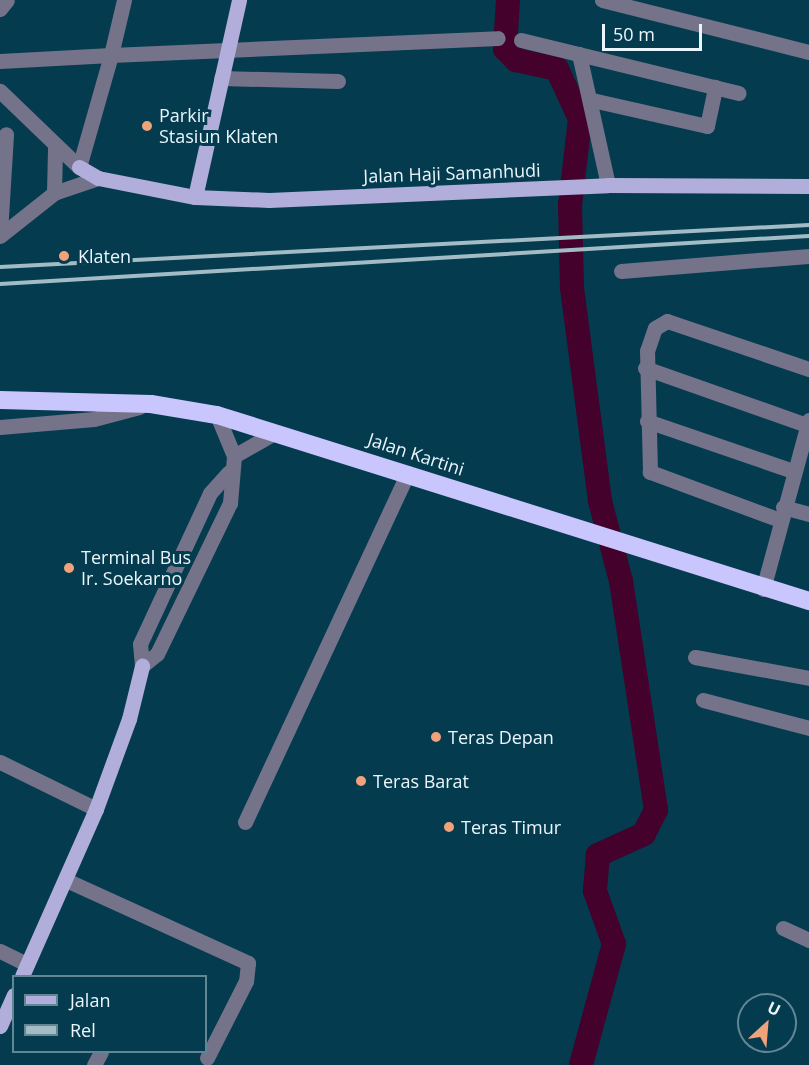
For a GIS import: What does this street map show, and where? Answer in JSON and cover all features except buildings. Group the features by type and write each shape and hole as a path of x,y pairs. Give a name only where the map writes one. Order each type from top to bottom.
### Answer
{"highway":[{"name":"Jalan Kartini","path":"0,400 151,404 217,415 408,473 763,589 809,601"}],"main road":[{"path":"195,197 239,0"},
{"name":"Jalan Haji Samanhudi","path":"79,167 98,178 195,197 269,200 608,185 809,186"},
{"path":"27,972 96,809 142,666"},
{"path":"0,1026 12,999"}],"street":[{"path":"0,9 7,0"},
{"path":"0,92 56,148 79,167 124,0"},
{"path":"602,0 809,52"},
{"path":"0,61 228,48 498,38"},
{"path":"520,40 739,93"},
{"path":"579,54 592,100 608,185"},
{"path":"221,78 338,81"},
{"path":"592,100 707,126 715,87"},
{"path":"0,235 3,134 26,119"},
{"path":"54,193 56,148"},
{"name":"Jalan Haji Samanhudi","path":"0,235 54,193 98,178"},
{"path":"621,271 809,256"},
{"path":"809,369 664,321 652,336 645,368 647,422 654,476 782,514 809,514"},
{"path":"645,368 808,422 804,453 793,471 763,589"},
{"path":"0,427 94,419 151,404"},
{"path":"142,666 157,654 230,503 229,472 234,456 217,415"},
{"path":"647,422 793,471"},
{"path":"234,456 276,432"},
{"path":"142,666 140,644 210,494 229,472"},
{"path":"245,822 408,473"},
{"path":"210,494 230,503"},
{"path":"694,657 809,678"},
{"path":"703,700 809,728"},
{"path":"0,762 96,809"},
{"path":"66,880 248,963 246,981 207,1049"},
{"path":"783,927 809,940"},
{"path":"0,951 27,972"}],"waterway":[{"path":"508,0 505,49 516,60 557,69 580,119 570,205 572,288 600,501 621,581 656,810 644,834 598,855 595,891 614,944 581,1065"}],"railway":[{"path":"0,267 809,225"},
{"path":"0,284 809,236"}],"place":[{"name":"Parkir Stasiun Klaten","path":"147,126"},
{"name":"Klaten","path":"64,256"},
{"name":"Terminal Bus Ir. Soekarno","path":"69,568"},
{"name":"Teras Depan","path":"436,737"},
{"name":"Teras Barat","path":"361,781"},
{"name":"Teras Timur","path":"449,827"}]}
